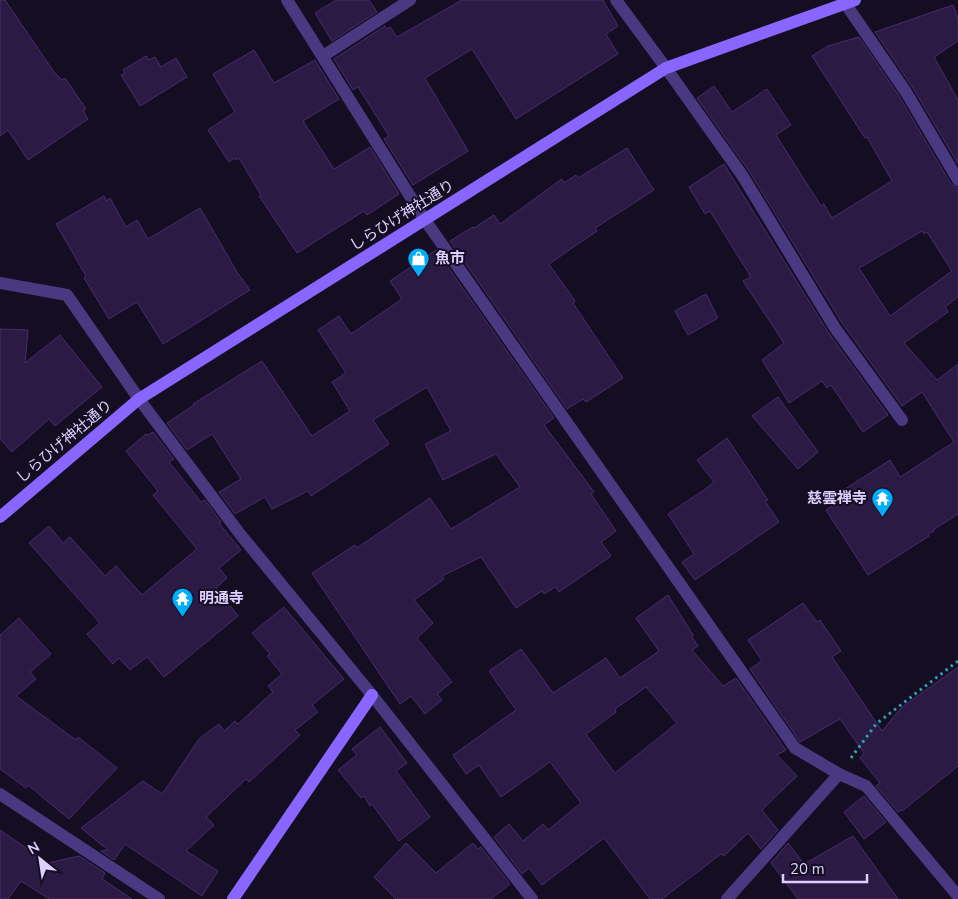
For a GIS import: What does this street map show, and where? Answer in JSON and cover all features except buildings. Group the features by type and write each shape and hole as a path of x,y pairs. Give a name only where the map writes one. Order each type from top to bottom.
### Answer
{"street":[{"path":"287,0 425,220 795,748 839,774 866,786 958,896"},
{"path":"322,56 410,0"},
{"path":"616,0 742,176 835,328 902,420"},
{"path":"848,1 906,92 958,180"},
{"name":"しらひげ神社通り","path":"0,517 139,399 666,68 848,1"},
{"path":"0,283 67,295 139,399 240,534 372,696 532,899"},
{"path":"233,899 372,696"},
{"path":"727,899 839,774"},
{"path":"0,794 159,899"}],"path":[{"path":"839,774 876,724 958,661"}],"place":[{"name":"魚市","path":"419,277"},
{"name":"慈雲禅寺","path":"883,517"},
{"name":"明通寺","path":"183,617"}]}
